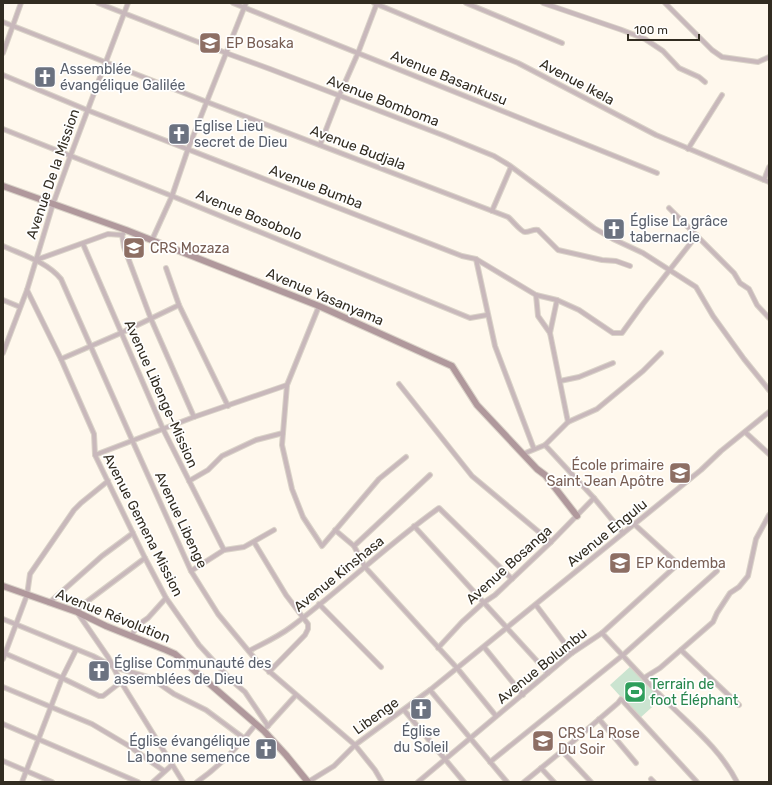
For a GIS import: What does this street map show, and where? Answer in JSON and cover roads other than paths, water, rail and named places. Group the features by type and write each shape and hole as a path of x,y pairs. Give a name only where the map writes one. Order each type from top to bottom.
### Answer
{"street":[{"path":"3,52 14,26 21,3"},
{"name":"Avenue Bomboma","path":"98,3 226,53 270,68 494,156 594,228 643,253 696,287 713,316 744,360 769,390"},
{"name":"Avenue De la Mission","path":"3,353 27,290 53,204 70,156 128,3"},
{"name":"Avenue Basankusu","path":"232,3 245,5 358,53 657,173"},
{"path":"320,145 358,53 376,3"},
{"name":"Avenue Ikela","path":"376,3 518,63 656,135 769,182"},
{"path":"466,3 562,43"},
{"path":"543,3 645,39 663,51 679,68 699,77 706,82"},
{"path":"666,3 712,50 722,57 758,62 769,57"},
{"path":"152,240 172,196 188,149 245,5"},
{"name":"Avenue Budjala","path":"3,22 508,217 523,231 527,232 536,229 538,230 558,250 602,260 616,261 630,266"},
{"name":"Avenue Bumba","path":"3,75 87,110 462,256 476,259 536,294 557,300 579,310 613,334 622,333 670,270"},
{"path":"688,149 722,95"},
{"name":"Avenue Bosobolo","path":"3,129 172,196 470,318 487,315"},
{"path":"764,180 769,166"},
{"path":"492,211 511,167"},
{"name":"Avenue Yasanyama","path":"3,186 53,204 124,233 152,240 319,306 452,366 477,405 537,469 545,475 577,516"},
{"path":"669,208 734,273 740,282 749,289 757,305 769,318"},
{"path":"36,260 108,234 124,233 124,247 151,319 194,417"},
{"path":"670,270 697,235"},
{"name":"Avenue Libenge-Mission","path":"83,244 163,429 224,550"},
{"name":"Avenue Libenge","path":"3,246 36,260 55,272 61,279 192,571 218,614 248,651 269,672 355,745 376,770 382,782"},
{"path":"476,259 487,315 495,346 534,449"},
{"path":"166,268 179,305 228,406"},
{"name":"Avenue Gemena Mission","path":"27,290 61,359 94,434 95,455 166,598 199,645 232,681 245,692 266,728"},
{"path":"536,294 538,316 550,333 568,422"},
{"path":"3,300 20,308"},
{"path":"550,333 557,300"},
{"path":"61,359 121,333 179,305"},
{"path":"319,306 287,385 282,445 292,489 303,517 322,546 380,479 406,457"},
{"path":"523,454 545,445 568,422 597,409 643,371 661,353"},
{"path":"560,381 579,376 613,363"},
{"path":"399,384 472,476 551,542"},
{"path":"95,455 133,442 194,417 287,385"},
{"name":"Avenue Engulu","path":"457,668 701,470 721,451 769,412"},
{"path":"745,432 769,454"},
{"path":"189,481 208,470 222,456 256,440 283,433"},
{"path":"545,445 594,498 623,533"},
{"path":"354,546 430,475"},
{"path":"3,659 27,595 30,574 74,510 108,481"},
{"name":"Avenue Bosanga","path":"438,648 462,622 483,603 495,595 551,542 594,498"},
{"name":"Avenue Kinshasa","path":"248,651 290,628 414,526 439,508 512,579"},
{"path":"644,678 660,668 713,622 730,593 739,587 748,576 756,539 769,515"},
{"name":"Avenue Bolumbu","path":"418,782 572,653 602,633 678,564 634,524"},
{"path":"414,526 548,673"},
{"path":"192,571 224,550 244,547 274,530"},
{"path":"335,530 354,546 365,567 457,668 496,716"},
{"path":"49,602 102,556 133,533"},
{"path":"254,542 286,595 308,624 308,629 305,635 269,672"},
{"path":"145,558 81,606 77,612 114,667 121,682 183,782"},
{"path":"490,762 623,655 717,572"},
{"name":"Avenue Révolution","path":"3,586 77,612 96,622 175,654 256,724 266,728 308,782"},
{"path":"131,636 138,624 148,618 166,598"},
{"path":"319,604 381,667"},
{"path":"536,605 572,653"},
{"path":"3,619 114,667 151,678 174,694 206,710 245,739"},
{"path":"602,633 666,702 713,747 730,767 737,782"},
{"path":"484,647 522,695"},
{"path":"22,782 62,678 76,650"},
{"path":"681,650 739,704"},
{"path":"4,653 99,696 103,696 121,682"},
{"name":"Libenge","path":"308,782 334,766 355,745 404,710 457,668"},
{"path":"3,687 92,724 129,746 164,771"},
{"path":"430,690 507,782"},
{"path":"266,728 296,695"},
{"path":"524,782 618,703 621,698 697,782"},
{"path":"404,710 464,782"},
{"path":"599,719 636,763"},
{"path":"3,724 138,782"},
{"path":"197,782 222,763 245,739 256,724"},
{"path":"562,751 591,782"},
{"path":"3,761 52,782"},
{"path":"153,782 172,765"},
{"path":"541,768 554,782"}],"place":[{"name":"EP Bosaka","path":"210,43"},
{"name":"Assemblée évangélique Galilée","path":"45,77"},
{"name":"Eglise Lieu secret de Dieu","path":"179,134"},
{"name":"Église La grâce tabernacle","path":"614,229"},
{"name":"CRS Mozaza","path":"134,248"},
{"name":"École primaire Saint Jean Apôtre","path":"680,473"},
{"name":"EP Kondemba","path":"620,563"},
{"name":"Église Communauté des assemblées de Dieu","path":"99,671"},
{"name":"Terrain de foot Éléphant","path":"635,692"},
{"name":"Église du Soleil","path":"421,709"},
{"name":"CRS La Rose Du Soir","path":"543,741"},
{"name":"Église évangélique La bonne semence","path":"266,749"}]}
